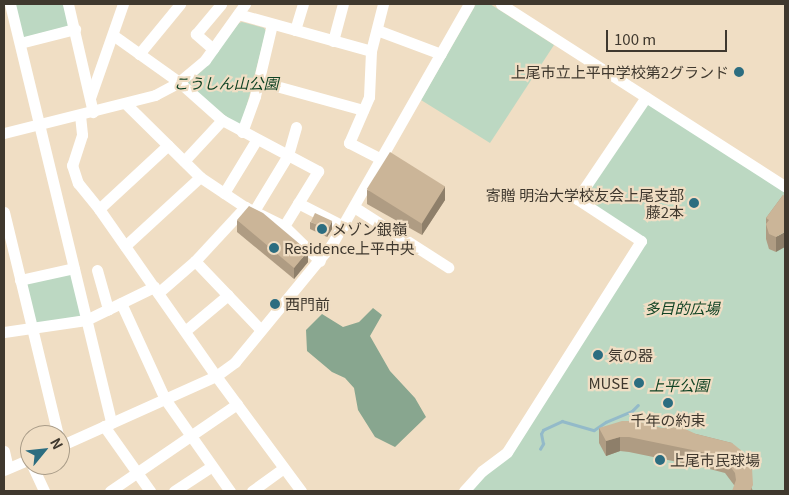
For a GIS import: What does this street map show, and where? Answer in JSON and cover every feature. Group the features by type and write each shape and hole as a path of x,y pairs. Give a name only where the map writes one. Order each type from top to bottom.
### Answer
{"street":[{"path":"10,4 74,268 108,425 150,491"},
{"path":"68,4 93,112"},
{"path":"90,98 123,4"},
{"path":"139,54 180,4"},
{"path":"213,48 196,34 221,4"},
{"path":"4,133 126,104 155,95 179,82 204,60 245,4"},
{"path":"295,30 303,4"},
{"path":"333,41 343,4"},
{"path":"381,159 349,143 368,97 371,51 384,4"},
{"path":"70,441 216,376 235,362 320,260 343,226 469,4"},
{"path":"501,4 785,186"},
{"path":"238,14 371,51"},
{"path":"242,132 255,96 272,24"},
{"path":"20,43 75,29"},
{"path":"377,30 441,54"},
{"path":"113,35 179,82 222,120 318,171 284,226"},
{"path":"258,81 363,110"},
{"path":"464,491 482,471 507,452 641,241 577,199 646,97"},
{"path":"126,104 200,177 250,209 284,226 320,260"},
{"path":"80,115 82,135 72,166 78,183 99,209 216,376 301,491"},
{"path":"184,160 222,120"},
{"path":"4,332 86,320 121,303 156,290 195,261 250,209 288,155 296,127"},
{"path":"224,193 257,139"},
{"path":"99,209 168,145"},
{"path":"125,246 200,177"},
{"path":"298,203 343,226"},
{"path":"354,207 448,267"},
{"path":"4,212 56,425"},
{"path":"195,261 261,330"},
{"path":"20,280 74,268"},
{"path":"97,270 108,309"},
{"path":"185,331 228,295"},
{"path":"121,303 165,399 230,491"},
{"path":"110,491 237,404"},
{"path":"4,451 6,469 20,463"},
{"path":"174,491 212,466"},
{"path":"252,491 284,468"},
{"path":"37,475 44,491"}],"green space":[{"path":"12,4 63,4 69,26 22,38"},
{"path":"476,4 490,4 554,45 490,143 421,100"},
{"name":"こうしん山公園","path":"242,22 264,28 266,31 242,124 238,126 188,86 188,82 202,71 239,23"},
{"name":"上平公園","path":"650,104 785,191 785,491 470,491 495,465 578,346 647,240 586,201 584,196 644,106"},
{"path":"71,273 81,316 35,326 25,284"},
{"path":"373,308 382,315 370,336 390,371 415,398 426,417 395,447 375,437 358,410 354,388 345,378 332,372 307,351 306,330 322,314 343,327 359,322"}],"building":[{"path":"390,152 445,186 422,224 367,189"},
{"path":"783,195 785,196 785,232 776,237 769,234 766,224 769,220 766,218"},
{"path":"249,206 263,213 308,251 294,268 237,220"},
{"path":"315,213 332,221 328,230 311,222"},
{"path":"622,421 637,421 662,428 681,427 696,434 732,443 742,451 752,468 753,485 750,491 732,491 736,480 735,473 725,459 702,452 629,437 620,437 606,441 599,428"}],"waterway":[{"path":"540,449 543,444 541,434 543,430 562,421 594,430 606,422 632,411 638,405"}],"place":[{"name":"上尾市立上平中学校第2グランド","path":"739,72"},
{"name":"寄贈 明治大学校友会上尾支部 藤2本","path":"694,203"},
{"name":"メゾン銀嶺","path":"322,229"},
{"name":"Residence上平中央","path":"274,248"},
{"name":"西門前","path":"275,304"},
{"name":"気の器","path":"598,355"},
{"name":"MUSE","path":"639,383"},
{"name":"千年の約束","path":"668,403"},
{"name":"上尾市民球場","path":"660,460"}],"park label":[{"name":"多目的広場","path":"682,308"}]}
